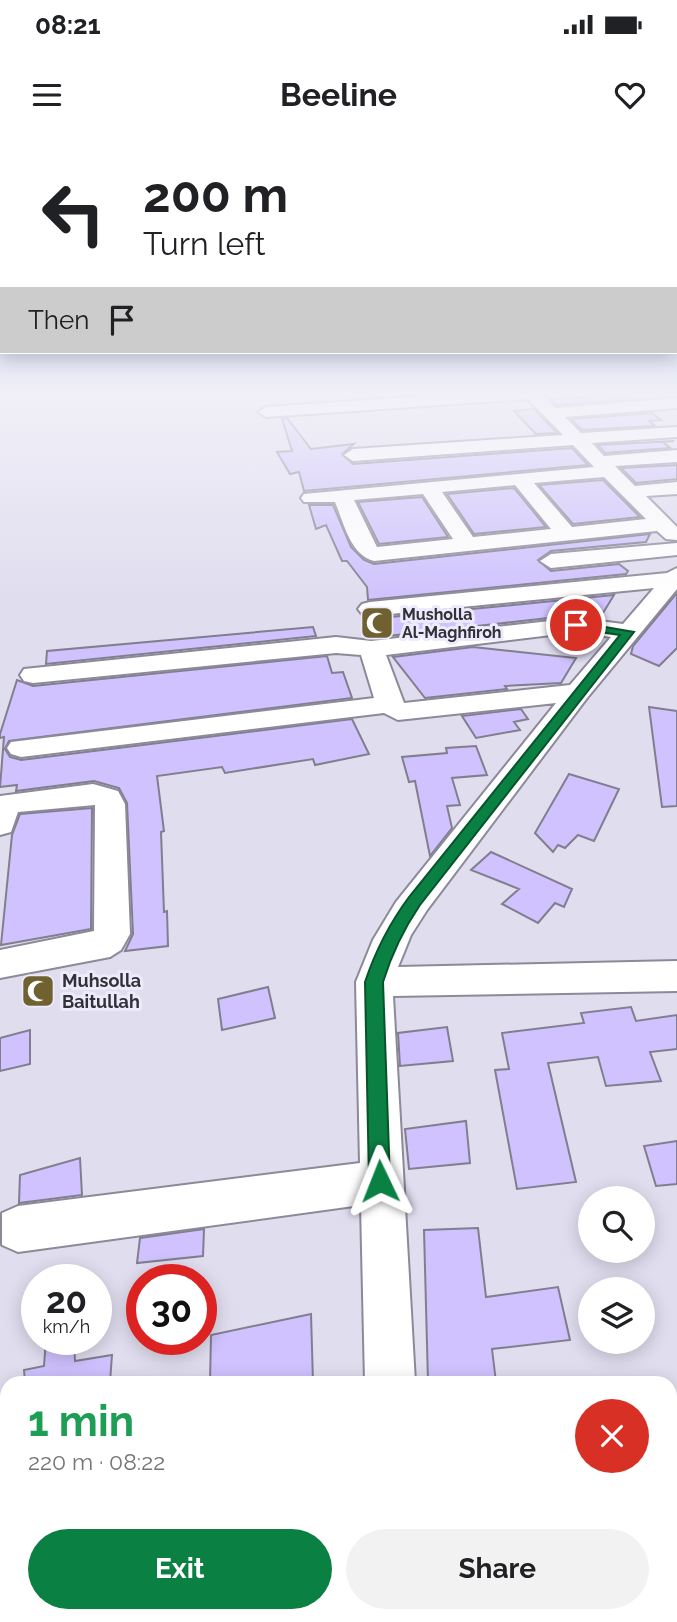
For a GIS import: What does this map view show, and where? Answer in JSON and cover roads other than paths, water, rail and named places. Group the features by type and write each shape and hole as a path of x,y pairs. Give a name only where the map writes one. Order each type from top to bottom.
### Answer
{"street":[{"path":"357,462 349,463 558,462"},
{"path":"311,498 522,480 597,462"},
{"path":"598,462 669,532"},
{"path":"522,480 568,536"},
{"path":"429,488 468,545"},
{"path":"628,492 677,488"},
{"path":"342,496 369,554 568,536 669,532"},
{"path":"551,561 676,568"},
{"path":"370,609 676,568"},
{"path":"390,1376 374,982 393,931 676,568"},
{"path":"33,675 576,625 628,632"},
{"path":"357,647 377,706"},
{"path":"21,748 377,706 405,712 578,692"},
{"path":"0,824 4,808 14,802 93,794 107,798 110,804 112,933 109,940 97,947 0,964"},
{"path":"374,982 677,976"},
{"path":"18,1229 380,1181"}],"place":[{"name":"Musholla Al-Maghfiroh","path":"377,623"},
{"name":"Muhsolla Baitullah","path":"38,991"}]}
